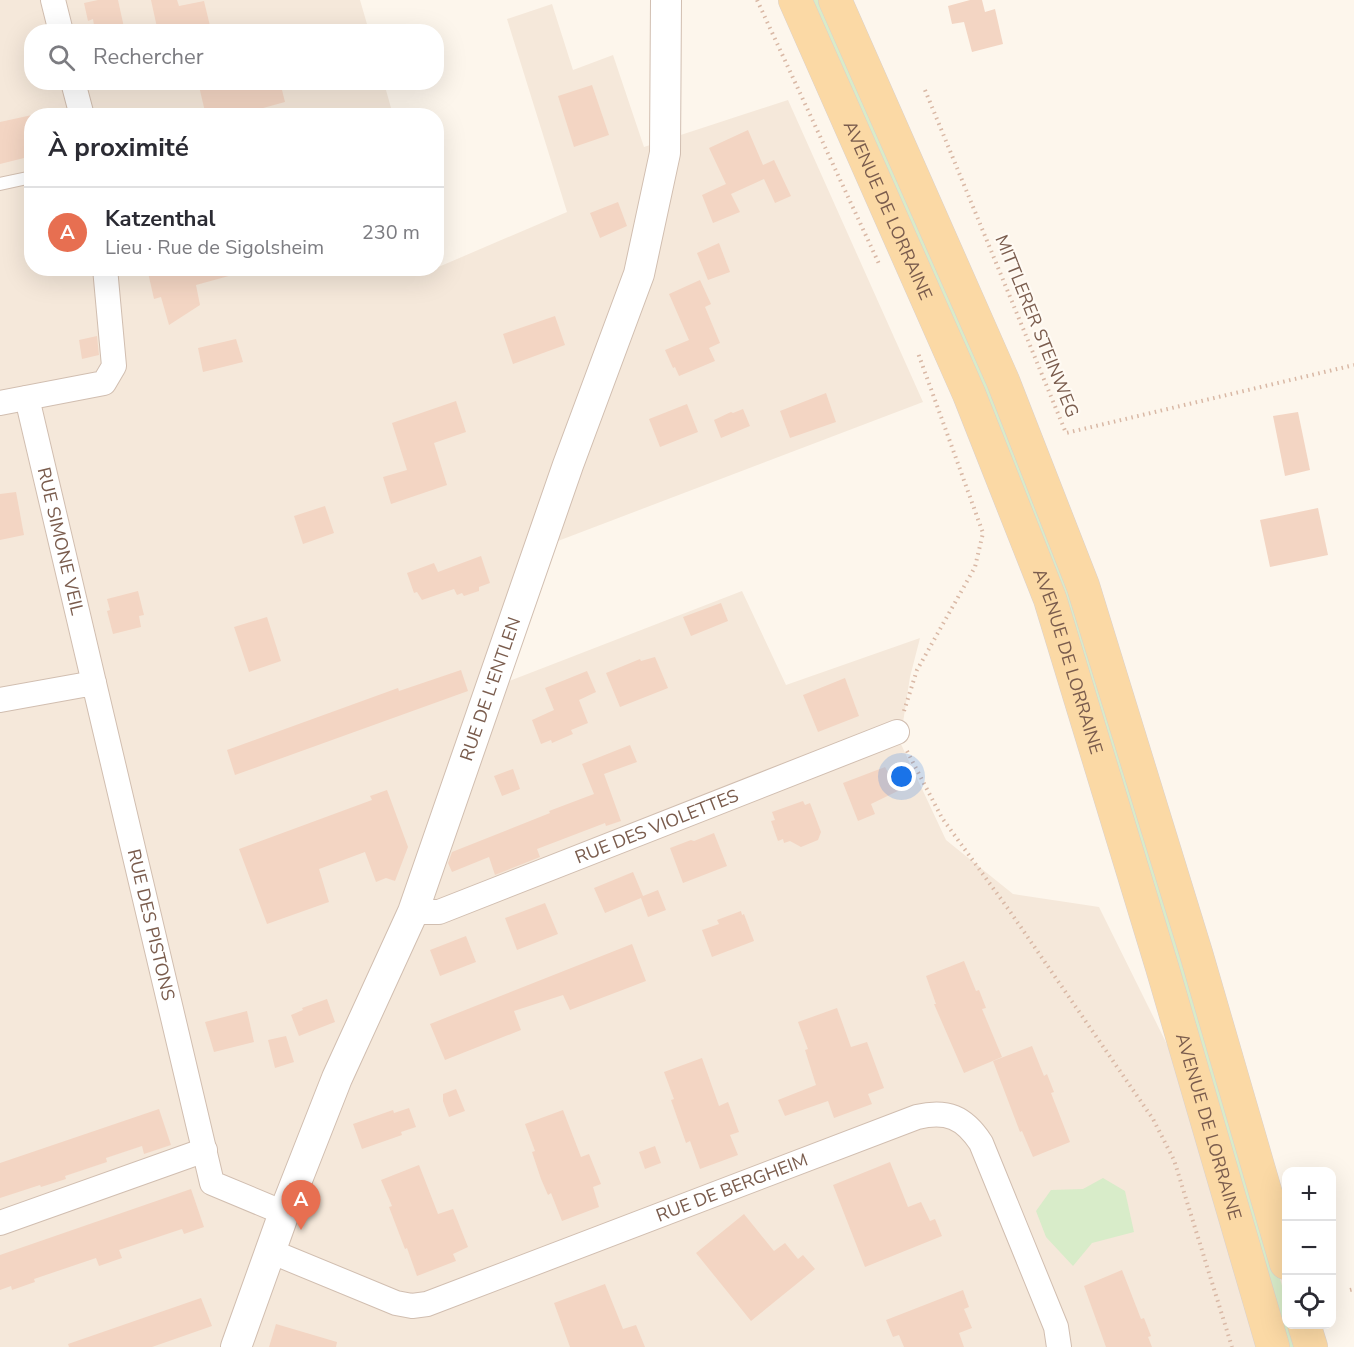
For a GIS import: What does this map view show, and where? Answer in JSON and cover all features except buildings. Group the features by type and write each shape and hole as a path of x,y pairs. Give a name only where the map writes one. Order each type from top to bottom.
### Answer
{"main road":[{"name":"AVENUE DE LORRAINE","path":"795,0 969,394 1050,599 1162,967 1273,1347"},
{"name":"AVENUE DE LORRAINE","path":"835,0 1003,381 1083,586 1196,953 1282,1246"},
{"path":"1306,1329 1311,1347"}],"street":[{"path":"53,0 59,24"},
{"name":"RUE DE L'ENTLEN","path":"236,1347 284,1213 337,1077 413,912 568,465 639,274 665,153 666,0"},
{"path":"75,90 80,108"},
{"path":"0,403 104,383 114,366 106,276"},
{"name":"RUE SIMONE VEIL","path":"27,398 94,683"},
{"path":"0,700 94,683"},
{"name":"RUE DES PISTONS","path":"94,683 212,1183 284,1213"},
{"name":"RUE DES VIOLETTES","path":"413,912 439,912 897,732"},
{"name":"RUE DE BERGHEIM","path":"270,1251 396,1303 412,1306 428,1304 934,1113 952,1117 972,1128 981,1143 1056,1327 1059,1347"},
{"path":"0,1223 205,1150"}],"lane":[{"path":"0,184 24,179"}],"path":[{"path":"757,0 883,272"},
{"name":"MITTLERER STEINWEG","path":"925,90 1066,433 1354,365"},
{"path":"917,348 983,533 975,567 917,670 897,732 942,818 1009,910 1153,1119 1174,1160 1232,1347"}],"shaded area":[{"path":"0,0 360,0 367,24 24,24 24,90 386,90 391,108 24,108 24,276 444,276 444,265 567,212 507,19 552,4 573,70 613,55 644,147 788,100 923,402 529,552 481,692 742,591 786,685 920,638 910,677 900,742 946,840 1013,894 1099,907 1282,1277 1282,1329 1293,1329 1317,1347 0,1347"}],"green space":[{"path":"812,0 824,0 1026,464 1082,619 1282,1286 1282,1327 1103,725"},
{"path":"1103,1178 1125,1191 1134,1232 1092,1243 1073,1266 1046,1237 1036,1211 1051,1190 1083,1189"},
{"path":"1283,1329 1295,1329 1301,1347 1288,1347"}],"place":[{"name":"Katzenthal","path":"301,1230"}]}
